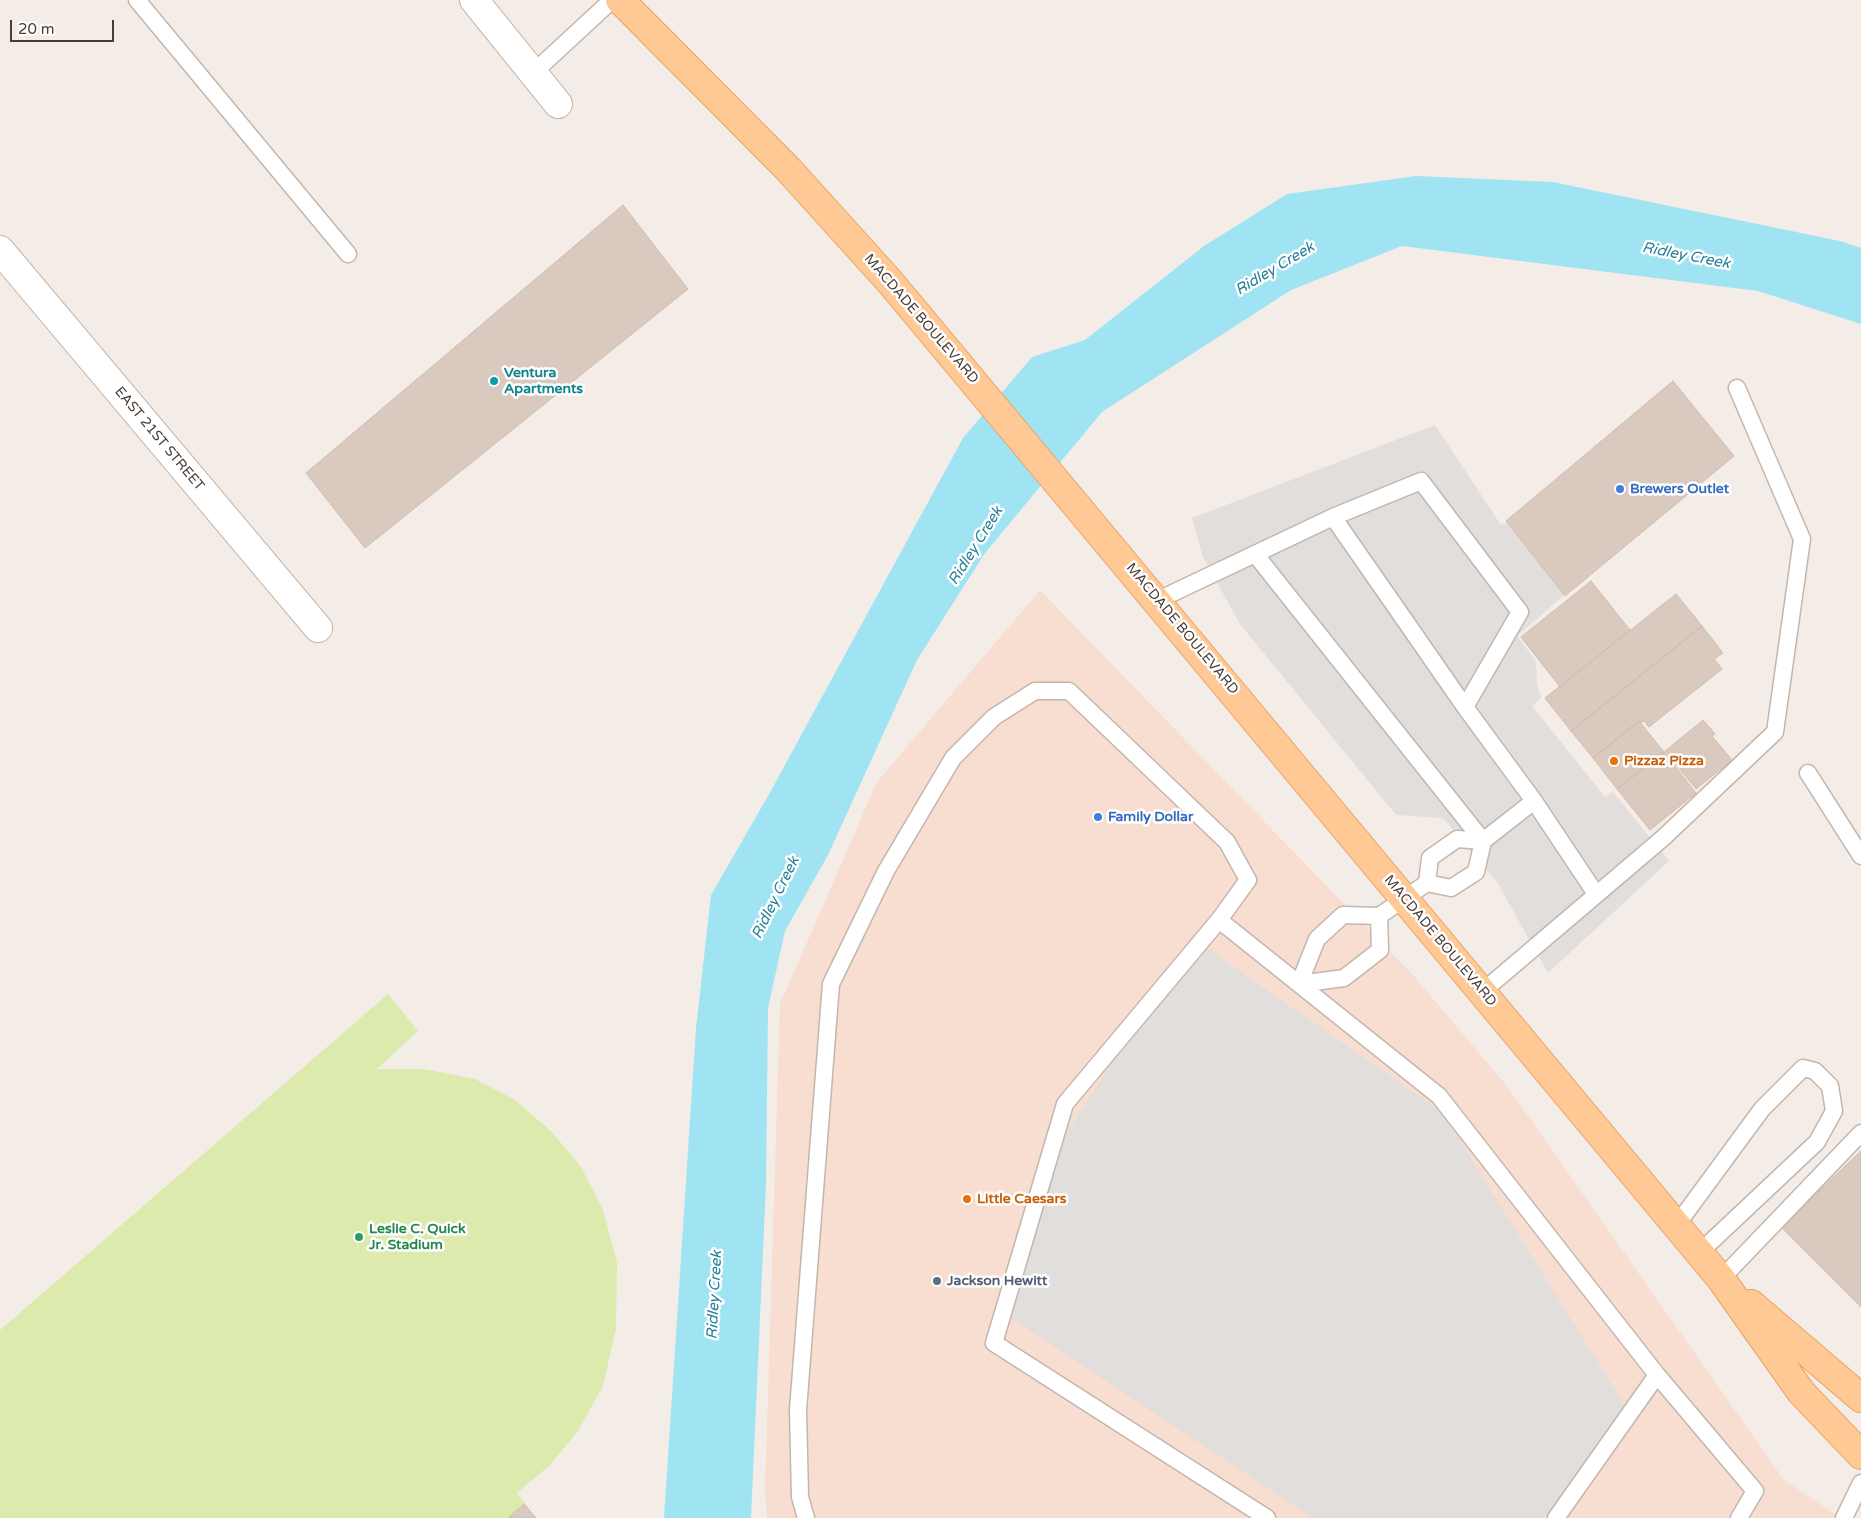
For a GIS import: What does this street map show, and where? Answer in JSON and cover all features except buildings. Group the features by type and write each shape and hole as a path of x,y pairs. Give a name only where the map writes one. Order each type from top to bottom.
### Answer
{"main road":[{"name":"MACDADE BOULEVARD","path":"620,0 788,169 929,328 1158,600 1721,1279"},
{"path":"1721,1279 1861,1398"},
{"path":"1721,1279 1801,1392 1861,1455"}],"street":[{"path":"474,0 558,104"},
{"name":"EAST 21ST STREET","path":"0,250 318,628"}],"lane":[{"path":"138,0 348,254"},
{"path":"533,73 612,0"},
{"path":"1482,992 1663,838 1775,732 1802,539 1737,388"},
{"path":"1158,600 1333,517 1421,481 1520,612 1465,707"},
{"path":"1333,517 1465,707 1534,801 1596,894"},
{"path":"1255,554 1483,841"},
{"path":"806,1518 800,1497 798,1410 831,984 886,871 953,758 994,717 1035,691 1069,690 1227,842 1248,880 1219,920 1065,1104 994,1343 1268,1518"},
{"path":"1808,773 1861,856"},
{"path":"1299,984 1318,940 1343,915 1379,916 1427,883 1451,888 1476,872 1483,841 1534,801"},
{"path":"1427,883 1430,858 1457,839 1483,841"},
{"path":"1299,984 1344,978 1380,950 1379,916"},
{"path":"1219,920 1439,1096 1656,1375 1755,1491 1739,1518"},
{"path":"1676,1226 1762,1109 1803,1068 1815,1072 1830,1086 1834,1111 1817,1142 1698,1253"},
{"path":"1721,1279 1861,1132"},
{"path":"1556,1518 1656,1375"},
{"path":"1844,1518 1861,1483"}],"shaded area":[{"path":"1435,425 1501,525 1507,523 1564,595 1517,636 1536,661 1537,684 1541,698 1532,706 1605,797 1613,792 1669,861 1548,973 1497,882 1443,818 1396,815 1240,624 1203,557 1192,518"},
{"path":"1040,590 1413,975 1507,1086 1784,1480 1841,1518 767,1518 765,1490 780,1004 877,782"},
{"path":"1191,937 1442,1112 1634,1420 1568,1518 1313,1518 995,1308 1057,1149"}],"green space":[{"name":"Leslie C. Quick Jr. Stadium","path":"388,994 418,1031 377,1069 424,1069 475,1079 515,1100 552,1132 581,1167 603,1210 617,1263 616,1329 603,1386 578,1431 550,1465 517,1493 536,1518 0,1518 0,1330"}],"water":[{"name":"Ridley Creek","path":"1416,176 1553,182 1840,241 1861,248 1861,324 1758,291 1402,246 1291,290 1102,412 985,553 917,660 828,855 785,931 768,1008 766,1184 751,1518 664,1518 696,1028 711,895 768,796 963,438 1032,357 1085,340 1204,246 1287,194"}],"place":[{"name":"Ventura Apartments","path":"494,381"},
{"name":"Brewers Outlet","path":"1620,489"},
{"name":"Pizzaz Pizza","path":"1614,761"},
{"name":"Family Dollar","path":"1098,817"},
{"name":"Little Caesars","path":"967,1199"},
{"name":"Leslie C. Quick Jr. Stadium","path":"359,1237"},
{"name":"Jackson Hewitt","path":"937,1281"}]}
